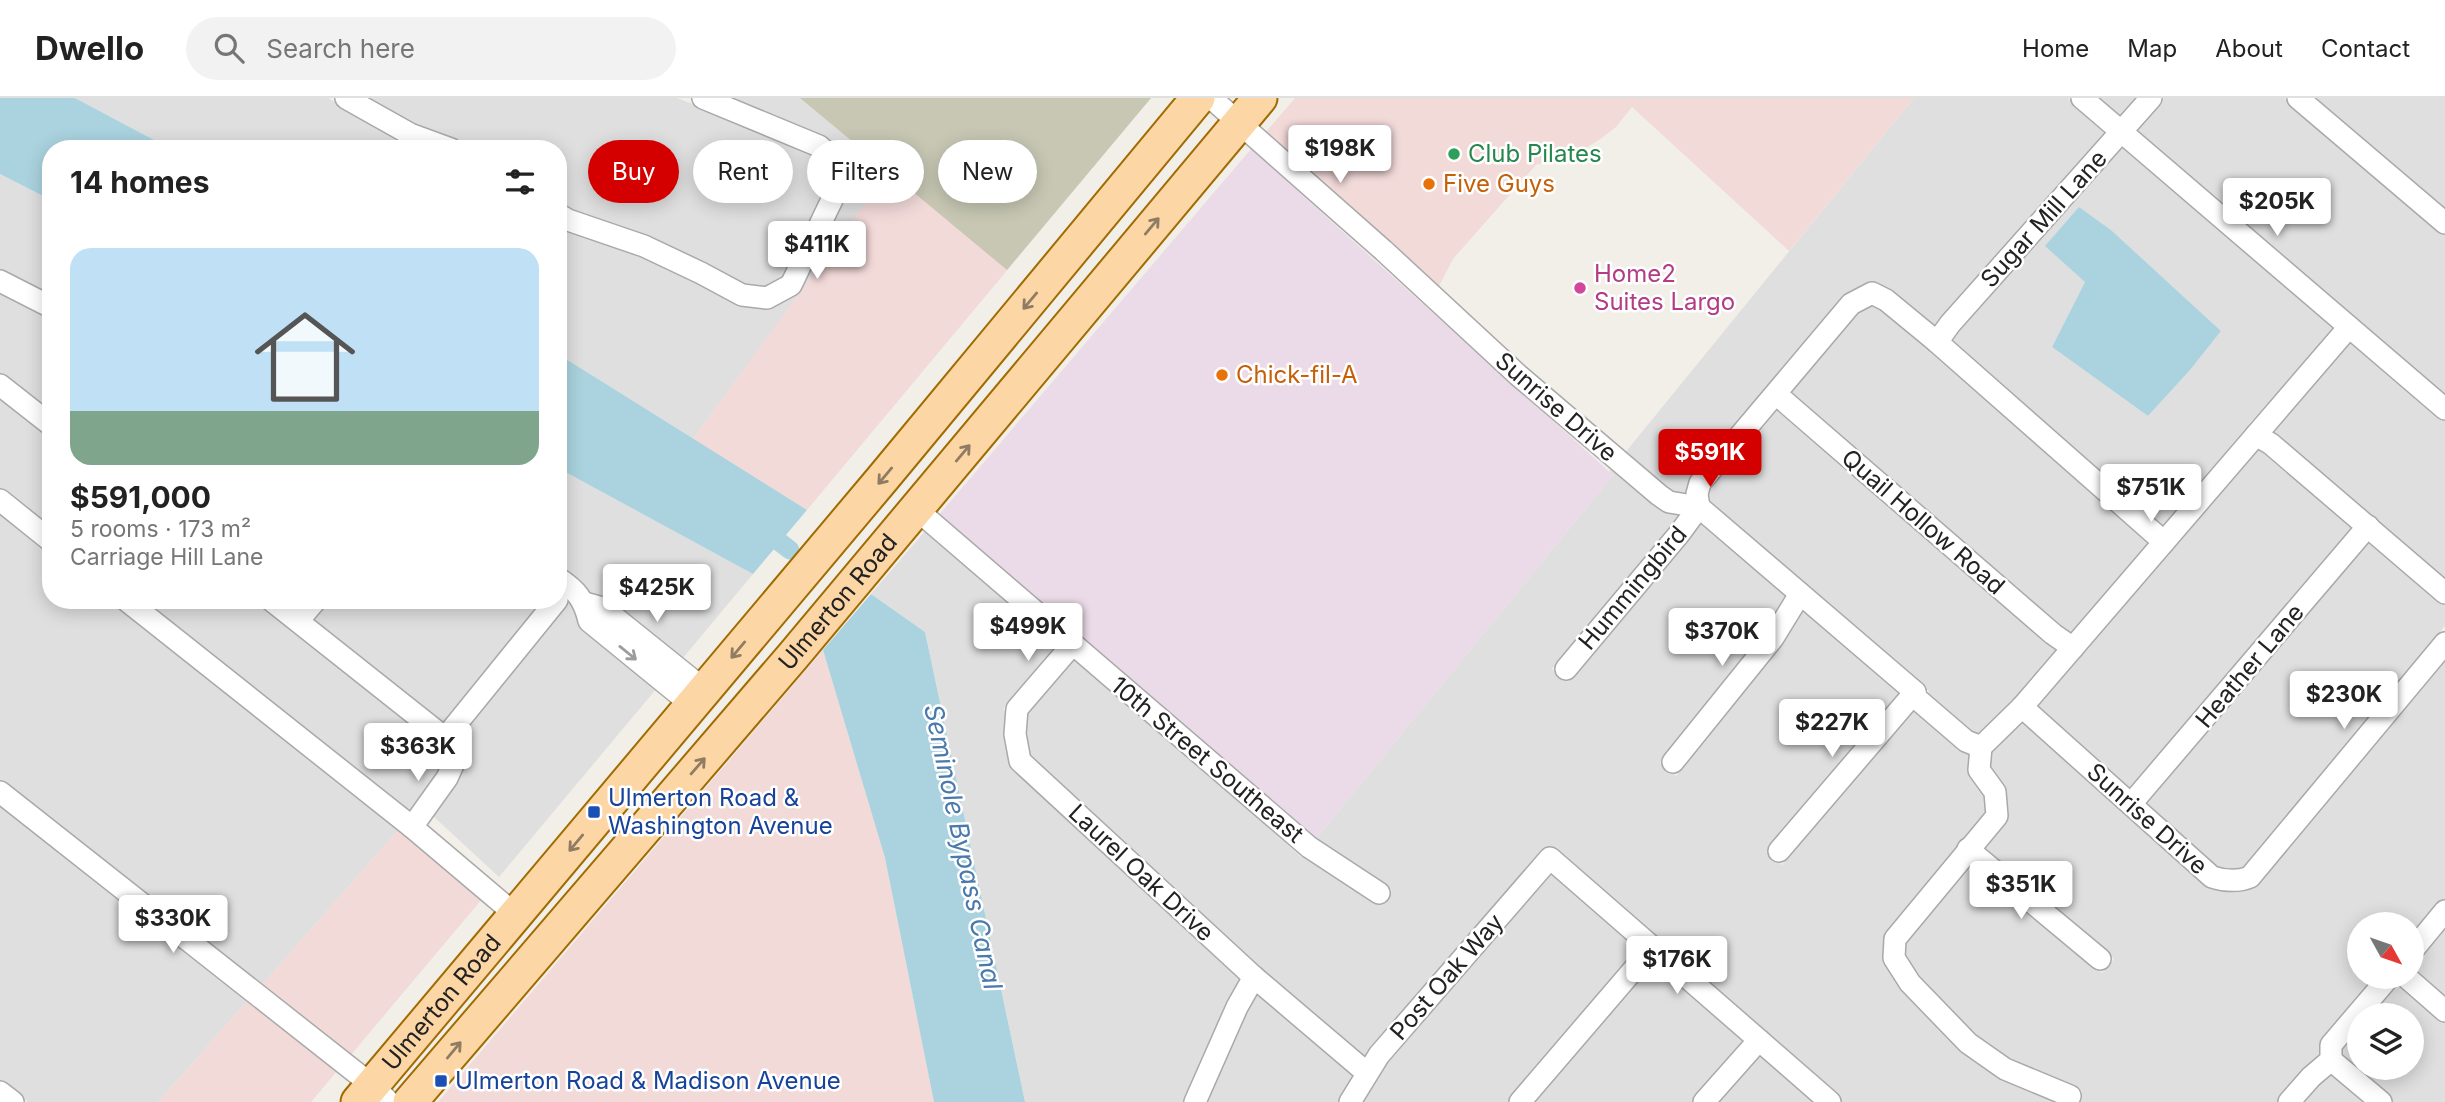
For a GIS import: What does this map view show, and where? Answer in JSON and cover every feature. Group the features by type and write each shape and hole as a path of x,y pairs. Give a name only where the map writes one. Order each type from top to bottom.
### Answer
{"main road":[{"name":"Ulmerton Road","path":"373,1096 516,915 1198,98"},
{"name":"Ulmerton Road","path":"410,1102 916,509 1250,110"}],"street":[{"path":"346,98 410,134 426,140"},
{"path":"567,219 644,246 701,272 742,295 767,298 791,285 840,183 838,162 819,146 703,98"},
{"name":"Sunrise Drive","path":"1211,98 1250,110 1518,375 1659,495 1669,502 1699,507 1915,692 1916,698 1966,741 1981,747"},
{"path":"2082,98 2445,409"},
{"name":"Sugar Mill Lane","path":"1937,342 2151,98"},
{"path":"2298,98 2445,223"},
{"path":"0,281 42,302"},
{"path":"1699,507 1697,494 1700,483 1851,304 1872,293 1886,300 1937,342 2164,542"},
{"path":"2070,1096 2005,1069 1968,1043 1910,983 1894,958 1895,939 1997,816 1995,792 1979,770 1981,747 2022,707 2349,327"},
{"path":"0,385 42,418"},
{"name":"Quail Hollow Road","path":"1776,394 2053,634 2073,648"},
{"path":"2256,435 2271,444 2445,593"},
{"path":"0,500 42,534"},
{"name":"Hummingbird","path":"1566,669 1699,507"},
{"name":"10th Street Southeast","path":"916,509 1309,847 1379,893"},
{"name":"Heather Lane","path":"2131,804 2368,526"},
{"path":"567,594 603,608 699,697"},
{"path":"1673,762 1773,638 1800,594"},
{"path":"136,609 412,827 516,915"},
{"path":"283,609 445,738 456,758 447,779 412,827"},
{"path":"298,621 308,609"},
{"path":"445,738 547,609"},
{"name":"Sunrise Drive","path":"2022,707 2212,877 2224,881 2243,880 2250,877 2445,643"},
{"name":"Laurel Oak Drive","path":"1072,645 1017,709 1015,734 1020,761 1254,977 1367,1073"},
{"path":"1779,851 1915,692"},
{"path":"0,792 373,1096"},
{"path":"1968,849 2100,959"},
{"name":"Post Oak Way","path":"1350,1102 1367,1073 1409,1019 1550,858 1653,947"},
{"path":"2424,936 2445,911"},
{"path":"1520,1102 1653,947 1830,1102"},
{"path":"1195,1102 1232,1018 1254,977"},
{"path":"2288,1102 2331,1060 2331,1045 2378,989"},
{"path":"2420,989 2445,1011"},
{"path":"1704,1102 1759,1040"},
{"path":"2331,1060 2381,1102"},
{"path":"0,1092 13,1102"}],"shaded area":[{"path":"75,98 328,98 405,140 154,140"},
{"path":"362,98 677,98 781,140 693,140 693,203 793,203 793,146 807,152 807,203 819,203 783,277 764,288 745,286 567,208 567,140 451,140 413,126"},
{"path":"728,98 800,98 851,140 807,140"},
{"path":"800,98 1151,98 807,510 693,439 865,203 924,203 924,140 850,140"},
{"path":"800,98 1151,98 1007,270 924,201 924,140 851,140"},
{"path":"1295,98 1914,98 1789,251 1632,107 1616,127 1599,140 1579,152 1536,165 1453,259 1438,288 1265,133"},
{"path":"1914,98 2068,98 2107,133 1934,328 1875,284 1857,288 1845,296 1692,476 1688,495 1672,492 1624,454"},
{"path":"2096,98 2137,98 2119,119"},
{"path":"2164,98 2284,98 2445,235 2445,397 2135,132"},
{"path":"2312,98 2445,98 2445,211"},
{"path":"2123,146 2335,328 2162,528 1951,341","holes":["2079,207 2111,230 2221,331 2148,416 2052,347 2085,282"]},
{"path":"1251,149 1613,475 1315,840 938,516"},
{"path":"0,174 42,195 42,292 0,271"},
{"path":"842,203 866,203 693,439 567,360 567,228 772,307 797,294"},
{"path":"0,291 42,312 42,407 0,373"},
{"path":"1872,303 1931,349 2150,542 2070,635 1789,394 1858,312"},
{"path":"2351,341 2445,421 2445,581 2271,433"},
{"path":"0,397 42,430 42,522 0,489"},
{"path":"1778,408 2058,649 2014,700 1978,736 1970,733 1927,695 1929,691 1708,502 1709,488"},
{"path":"2259,447 2354,527 2130,791 2035,707"},
{"path":"1612,468 1681,514 1552,669 1568,682 1701,521 1787,596 1765,632 1660,763 1676,776 1781,644 1804,609 1902,693 1766,852 1782,865 1915,709 1971,753 1985,794 1987,812 1887,932 1903,989 2060,1102 1025,1102 925,632 871,594 926,530 1058,645 1003,709 1018,723 1074,658 1301,857 1304,854 1382,906 1392,890 1315,840 1613,475 1609,472"},
{"path":"567,473 753,574 682,659 593,593 589,593 567,571"},
{"path":"0,512 42,546 42,609 122,609 399,829 261,986 0,780"},
{"path":"2369,540 2445,606 2445,626 2243,869 2216,869 2145,805"},
{"path":"571,601 575,605 574,610 657,688 499,877 433,816 456,740"},
{"path":"152,609 267,609 437,744 445,757 438,773 410,813"},
{"path":"322,609 537,609 442,725 312,621"},
{"path":"823,650 885,858 934,1102 438,1102"},
{"path":"2445,658 2445,1102 2079,1102 2082,1091 2009,1061 1974,1036 1918,977 1904,956 1905,943 1970,863 2102,973 2114,959 1982,849 2005,823 1989,768 1991,752 2023,721 2245,889 2258,884"},
{"path":"0,803 249,999 158,1102 28,1102 0,1080"},
{"path":"399,829 482,899 350,1056 261,986"},
{"path":"249,999 338,1070 311,1102 158,1102"}],"water":[{"path":"0,98 75,98 154,140 42,140 42,195 0,174"},
{"path":"2079,207 2111,230 2221,331 2148,416 2052,347 2085,282 2045,246"},
{"path":"567,360 807,510 753,574 567,473"},
{"path":"871,594 925,632 1025,1102 934,1102 885,858 823,650"}],"waterway":[{"name":"Seminole Bypass Canal","path":"760,527 790,550"}],"place":[{"name":"Club Pilates","path":"1454,154"},
{"name":"Five Guys","path":"1429,184"},
{"name":"Home2 Suites Largo","path":"1580,288"},
{"name":"Chick-fil-A","path":"1222,375"},
{"name":"Ulmerton Road & Washington Avenue","path":"594,812"},
{"name":"Ulmerton Road & Madison Avenue","path":"441,1081"}]}
